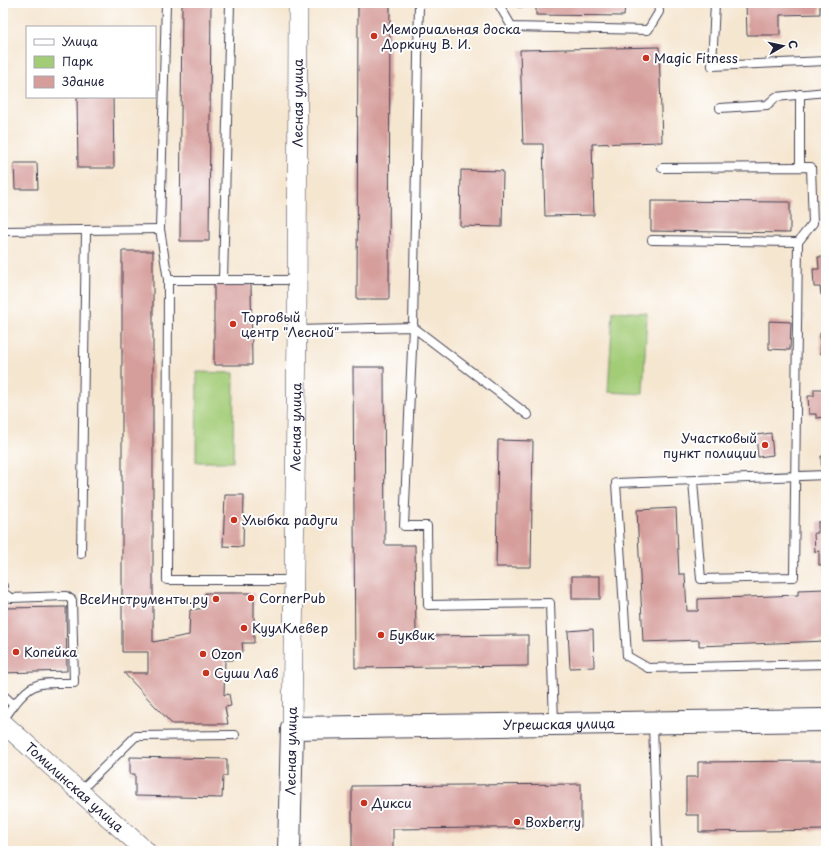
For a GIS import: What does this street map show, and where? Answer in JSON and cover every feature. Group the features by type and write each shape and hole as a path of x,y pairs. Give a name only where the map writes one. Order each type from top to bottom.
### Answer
{"main road":[{"name":"Угрешская улица","path":"292,728 826,720"},
{"name":"Лесная улица","path":"289,851 292,728"}],"street":[{"name":"Лесная улица","path":"292,728 297,330 298,3"},
{"name":"Томилинская улица","path":"3,721 79,792 146,851"}],"lane":[{"path":"166,3 160,229 168,280 167,580 294,580"},
{"path":"223,280 230,3"},
{"path":"419,3 413,327 404,526 427,526 428,605 550,603 554,725"},
{"path":"498,3 512,27 648,30 659,12 658,3"},
{"path":"715,3 712,66 826,61"},
{"path":"720,108 767,105 776,97 826,92"},
{"path":"800,94 800,167"},
{"path":"662,168 811,167 813,223 798,242 794,577 701,579 693,481"},
{"path":"3,231 160,229"},
{"path":"81,554 86,230"},
{"path":"652,240 798,242"},
{"path":"168,280 296,280"},
{"path":"297,330 413,327 528,415"},
{"path":"826,475 616,483 627,656 648,668 826,664"},
{"path":"3,586 3,593 11,598 66,596 72,600 74,683 34,685 24,692 3,721"},
{"path":"3,695 14,705"},
{"path":"653,723 656,846 659,851"},
{"path":"79,792 136,736 235,735"}],"green space":[{"path":"613,311 647,313 643,394 608,392"},
{"path":"197,372 234,373 233,462 196,462"}],"building":[{"path":"182,3 211,3 209,241 180,241"},
{"path":"358,3 390,3 389,299 357,299"},
{"path":"517,3 625,3 624,16 536,15 536,7 517,7"},
{"path":"746,3 820,3 820,14 780,15 780,35 747,35"},
{"path":"659,47 662,142 592,144 594,215 545,216 543,144 523,144 520,50"},
{"path":"77,98 113,98 114,168 78,168"},
{"path":"14,163 37,163 38,189 15,189"},
{"path":"461,170 503,171 502,227 460,226"},
{"path":"651,201 790,202 790,233 651,231"},
{"path":"122,251 153,251 153,642 189,635 190,610 205,608 205,593 254,593 254,643 242,643 243,651 233,660 225,660 224,695 229,694 231,706 225,707 228,724 172,724 124,673 148,673 148,652 122,652"},
{"path":"818,257 826,257 826,295 821,295 820,287 814,287 813,269 819,269"},
{"name":"Торговый центр \"Лесной\"","path":"214,283 251,283 252,365 214,365"},
{"path":"769,321 791,322 790,350 769,349"},
{"path":"820,333 826,333 826,353 821,354"},
{"path":"353,367 384,367 385,545 415,545 416,636 528,635 528,666 355,668"},
{"path":"814,389 826,389 826,417 816,418 816,414 809,414 808,396 814,396"},
{"name":"Участковый пункт полиции","path":"771,433 773,455 758,457 756,435"},
{"path":"498,440 533,441 531,567 496,567"},
{"path":"821,456 826,456 826,476 822,476"},
{"path":"225,495 244,495 243,547 223,546"},
{"path":"676,508 679,574 685,574 687,611 698,611 698,599 798,595 798,590 825,589 824,565 819,565 819,551 815,552 814,533 818,533 818,522 826,522 826,641 699,646 699,640 643,642 637,510"},
{"path":"572,576 600,576 600,599 572,599"},
{"path":"66,607 67,671 3,673 3,608"},
{"path":"593,629 594,667 570,668 568,631"},
{"path":"130,757 227,759 227,776 223,776 222,798 135,796 135,774 130,774"},
{"path":"826,761 826,830 699,832 699,815 686,815 686,777 698,777 698,762"},
{"path":"581,784 581,827 393,829 393,851 352,851 352,786"}],"place":[{"name":"Мемориальная доска Доркину В. И.","path":"374,36"},
{"name":"Magic Fitness","path":"646,58"},
{"name":"Торговый центр \"Лесной\"","path":"233,324"},
{"name":"Участковый пункт полиции","path":"765,445"},
{"name":"Улыбка радуги","path":"234,520"},
{"name":"CornerPub","path":"251,598"},
{"name":"ВсеИнструменты.ру","path":"216,599"},
{"name":"КуулКлевер","path":"244,628"},
{"name":"Буквик","path":"381,635"},
{"name":"Копейка","path":"16,652"},
{"name":"Ozon","path":"203,654"},
{"name":"Суши Лав","path":"206,673"},
{"name":"Дикси","path":"364,803"},
{"name":"Boxberry","path":"517,822"}]}
